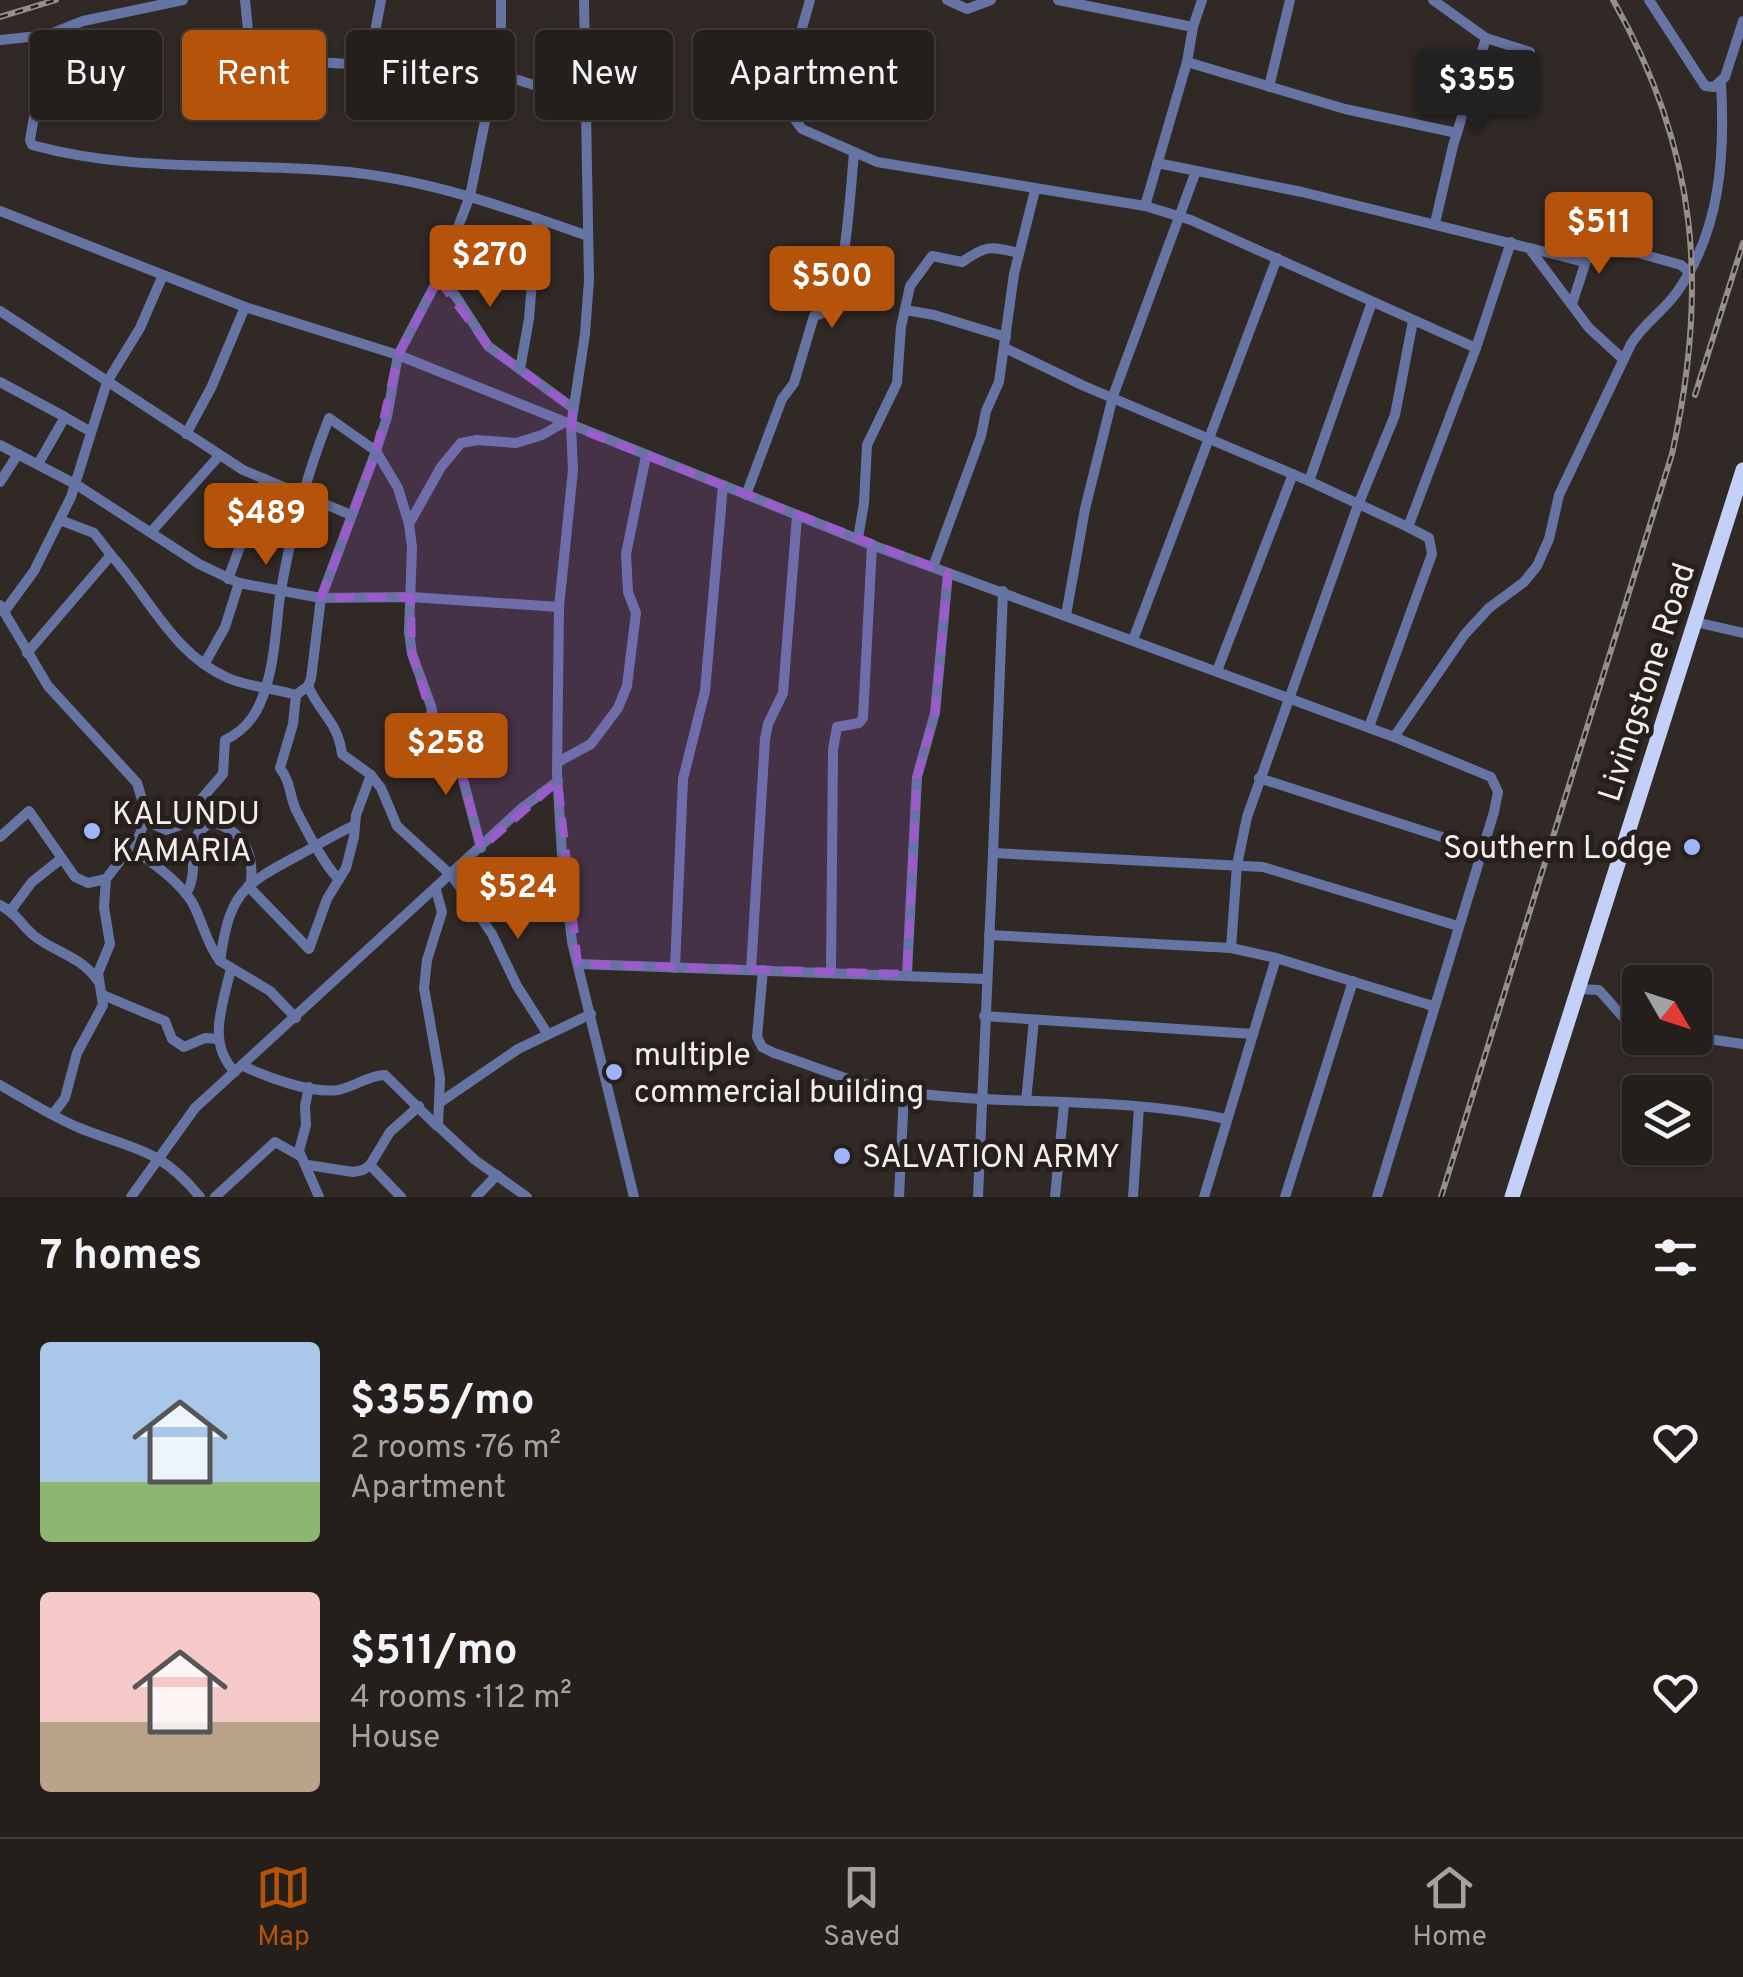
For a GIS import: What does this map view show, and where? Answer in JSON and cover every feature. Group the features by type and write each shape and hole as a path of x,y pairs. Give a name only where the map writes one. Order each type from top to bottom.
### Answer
{"highway":[{"name":"Livingstone Road","path":"1512,1197 1743,470"}],"street":[{"path":"60,30 82,21 182,0"},
{"path":"246,0 250,50 254,54 346,63"},
{"path":"375,30 381,0"},
{"path":"500,0 501,30"},
{"path":"584,0 585,30"},
{"path":"810,0 785,88 790,113 802,129 877,162 1145,206 1178,215 1476,348"},
{"path":"947,0 967,9 991,0"},
{"path":"1058,0 1193,27"},
{"path":"1145,206 1188,62 1202,0"},
{"path":"1268,87 1290,0"},
{"path":"1432,0 1486,38 1530,52"},
{"path":"1649,0 1722,106"},
{"path":"1705,86 1714,87 1725,78 1743,21"},
{"path":"0,40 30,37"},
{"path":"1435,223 1486,38"},
{"path":"1188,62 1345,109 1457,134"},
{"path":"1394,736 1465,634 1537,566 1550,538 1559,495 1623,360 1642,326 1671,300 1704,243 1718,193 1724,140 1720,83"},
{"path":"33,120 32,146 56,152 157,166 303,169 382,176 470,196 588,236"},
{"path":"486,120 470,196 438,280 398,355 376,451 321,598 308,686 339,733 342,754 381,788 397,826 452,876 492,934 517,986 547,1033"},
{"path":"586,120 590,280 574,408 567,424 572,484 559,606 558,780 567,914 634,1197"},
{"path":"746,494 782,399 794,382 814,316 823,313 832,300 848,222 854,154"},
{"path":"1157,163 1435,223 1586,261 1606,252 1630,252 1682,264 1689,272"},
{"path":"1066,615 1081,528 1114,396 1196,171"},
{"path":"933,567 999,382 1019,253 1035,190"},
{"path":"0,211 245,307 398,355 872,545 1394,736 1486,774 1494,781 1497,800 1377,1197"},
{"path":"520,369 529,319 537,218"},
{"path":"1408,527 1476,348 1511,242"},
{"path":"858,538 866,445 898,383 904,310 915,276 932,256 962,262 988,246 1019,253"},
{"path":"1529,248 1589,328 1623,360"},
{"path":"1134,640 1277,258"},
{"path":"1572,304 1586,261"},
{"path":"98,982 110,944 104,907 106,879 146,821 137,782 48,686 2,609 34,571 60,520 76,485 107,382 140,328 163,275"},
{"path":"438,280 456,295 488,346 574,408"},
{"path":"1309,481 1372,302"},
{"path":"186,434 245,307"},
{"path":"904,310 934,314 1006,342 1114,396 1428,538 1432,554 1369,728"},
{"path":"0,311 219,456 265,480 352,515"},
{"path":"1231,948 1237,865 1259,778 1398,405 1413,321"},
{"path":"0,382 91,432"},
{"path":"38,464 65,417"},
{"path":"146,821 173,829 200,802 223,774 225,740 248,724 266,686 281,592 304,494 329,418 376,451 398,488 409,524 412,654 437,734 458,764 481,848"},
{"path":"409,524 442,467 462,443 477,440 516,444 567,424"},
{"path":"0,444 76,485 199,564 234,581 321,598 411,597 559,606"},
{"path":"0,482 18,454"},
{"path":"151,532 219,456"},
{"path":"558,762 591,744 618,708 627,686 636,613 628,592 626,554 646,456"},
{"path":"1217,671 1293,474"},
{"path":"205,664 225,627 234,581 265,480"},
{"path":"675,968 684,779 705,692 723,485"},
{"path":"798,516 783,693 765,739 757,970 758,1038 762,1047 874,1087 904,1092 1183,1110 1226,1119"},
{"path":"60,520 94,533 144,593 164,626 205,664 234,680 296,694 308,686"},
{"path":"831,972 833,750 837,728 859,723 863,718 872,545"},
{"path":"27,653 111,555"},
{"path":"907,974 917,777 936,713 948,573"},
{"path":"978,1197 1003,591"},
{"path":"1696,622 1743,634"},
{"path":"296,694 293,724 280,768 290,782 294,808 339,880"},
{"path":"186,894 195,871 191,846 199,832 213,822 240,835 252,866 250,884 309,950 350,854 361,796 370,776"},
{"path":"1259,778 1482,850"},
{"path":"131,1197 196,1108 522,808 558,780"},
{"path":"0,837 29,811 80,880 88,883 106,879"},
{"path":"355,824 250,884 229,916 219,1051 239,1069 309,1086 337,1090 384,1075 438,1126 527,1197"},
{"path":"130,848 186,894 210,949 226,965 270,991 296,1018"},
{"path":"993,853 1280,870 1458,926"},
{"path":"54,1114 64,1098 77,1053 103,1004 103,995 98,982 79,961 32,934 5,907 61,859"},
{"path":"436,890 440,923 424,988 440,1078 438,1126"},
{"path":"989,934 1231,948 1433,1006"},
{"path":"1204,1197 1276,958"},
{"path":"578,964 986,980"},
{"path":"1284,1197 1353,981"},
{"path":"1576,989 1599,990 1622,1015"},
{"path":"103,995 165,1021 172,1040 184,1047 204,1038 217,1039"},
{"path":"439,1103 547,1033 591,1014"},
{"path":"984,1016 1253,1034"},
{"path":"1026,1101 1034,1020"},
{"path":"1712,1039 1743,1044"},
{"path":"0,1086 79,1128 161,1157 200,1197"},
{"path":"309,1086 304,1161 318,1197"},
{"path":"899,1197 904,1092"},
{"path":"1055,1197 1064,1104"},
{"path":"215,1197 275,1142 304,1161 354,1172 370,1165 383,1141 418,1106"},
{"path":"1133,1197 1139,1107"},
{"path":"370,1165 401,1197"},
{"path":"476,1197 496,1175"}],"highlighted area":[{"path":"438,279 488,346 573,408 571,426 948,573 935,713 917,777 907,974 578,964 558,781 481,848 459,764 437,734 412,654 411,597 321,598 376,451 398,355"}],"railway":[{"path":"0,17 56,0"},
{"path":"1441,1197 1672,454 1684,393 1692,277 1679,166 1663,111 1613,0"},
{"path":"1695,395 1743,243"}],"place":[{"name":"KALUNDU KAMARIA","path":"92,831"},
{"name":"Southern Lodge","path":"1692,847"},
{"name":"multiple commercial building","path":"614,1072"},
{"name":"SALVATION ARMY","path":"842,1156"}]}
